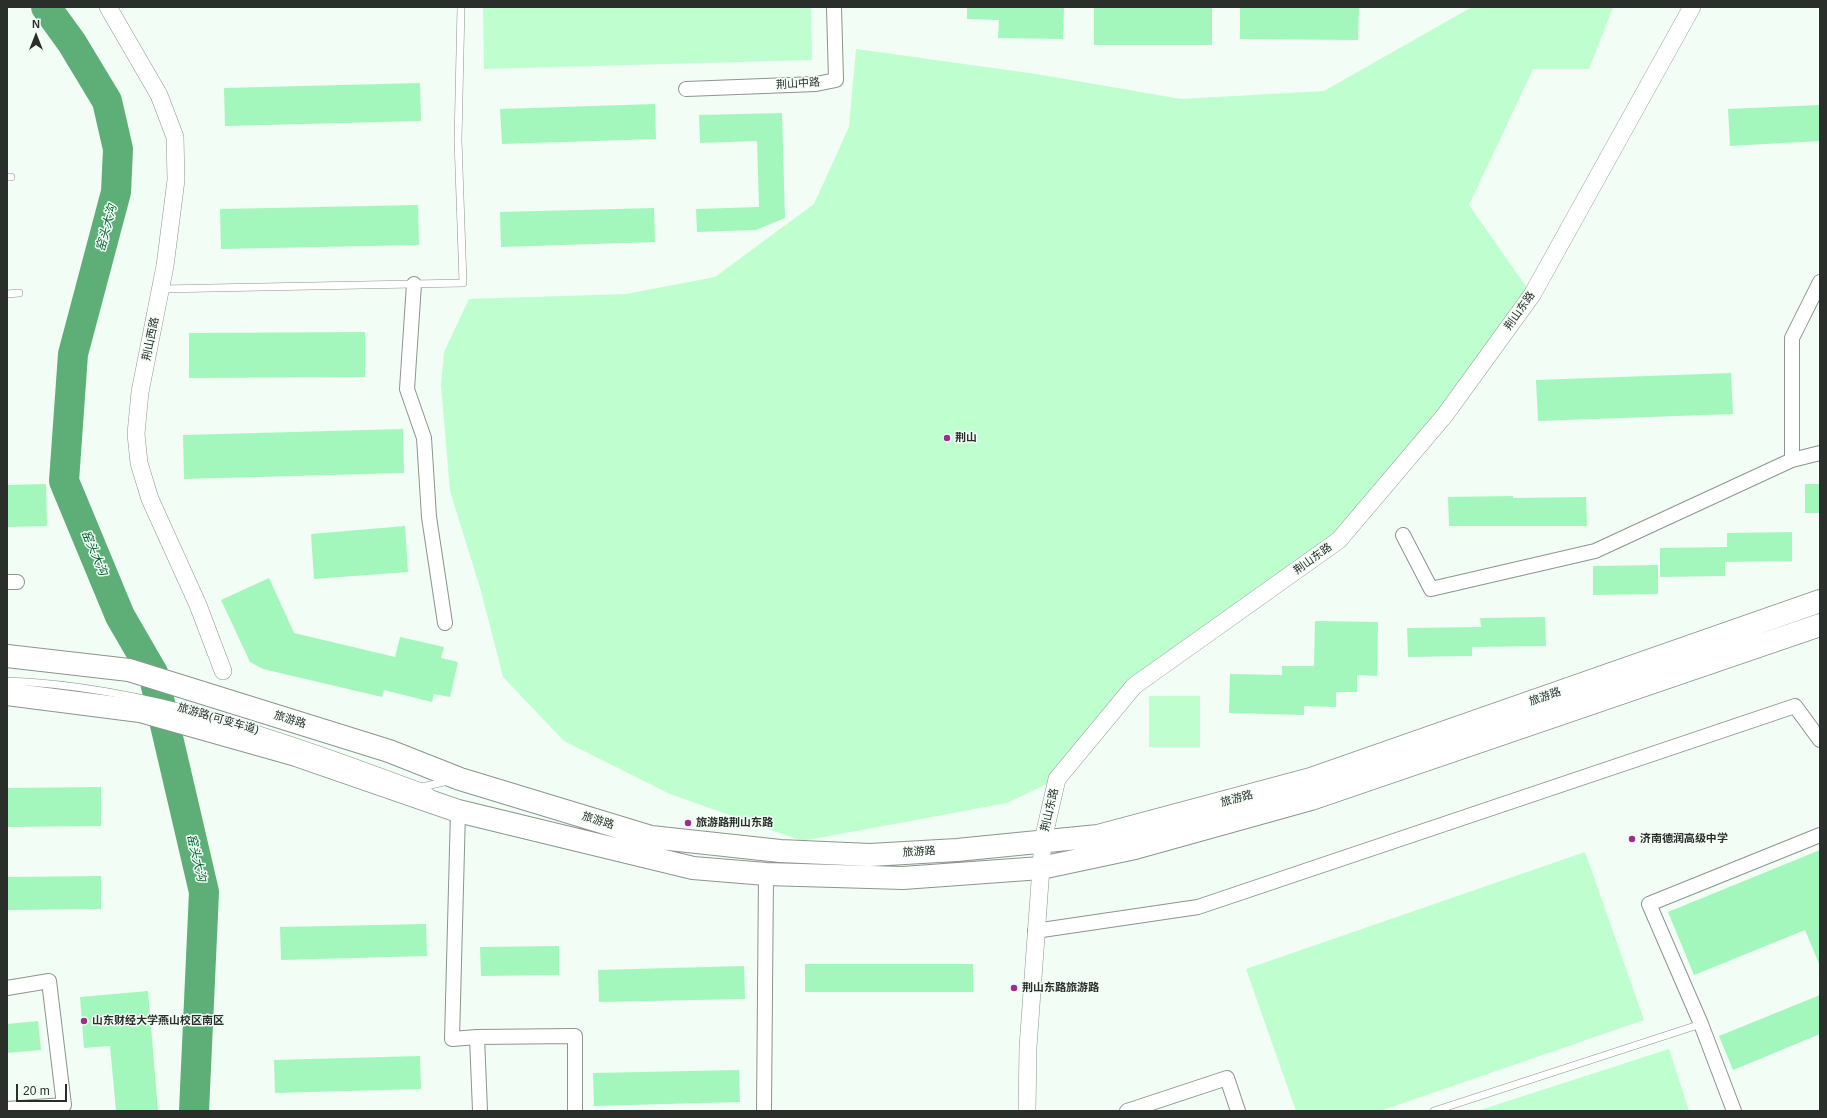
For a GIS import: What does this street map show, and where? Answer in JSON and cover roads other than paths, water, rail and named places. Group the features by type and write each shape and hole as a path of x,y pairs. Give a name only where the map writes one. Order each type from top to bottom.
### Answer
{"main road":[{"name":"旅游路","path":"7,656 130,670 389,751 460,779 651,837 780,851 870,854 957,850 1043,840 1098,836 1311,779 1820,601"},
{"name":"旅游路","path":"7,694 140,711 296,755 458,811 693,868 766,874 904,878 1041,868 1135,848 1312,799 1820,625"}],"street":[{"name":"荆山西路","path":"108,7 159,95 175,137 176,180 161,289 140,392 136,434 139,463 150,499 198,605 224,671"},
{"name":"荆山中路","path":"686,89 816,84 836,80 834,7"},
{"name":"荆山东路","path":"1027,1111 1028,1047 1035,931 1043,840 1057,780 1134,686 1339,540 1445,415 1532,295 1692,7"},
{"path":"1792,460 1792,338 1820,282"},
{"path":"414,284 407,389 424,438 429,517 445,624"},
{"path":"1402,535 1431,589 1595,551 1792,460 1820,453"},
{"path":"1035,931 1198,907 1795,706 1820,740"},
{"path":"458,811 452,1039 575,1036 575,1111"},
{"path":"1734,1111 1701,1024 1649,904 1820,835"},
{"path":"764,1111 766,874"},
{"path":"7,988 49,981 64,1105 7,1109"},
{"path":"477,1038 480,1111"},
{"path":"1127,1111 1226,1078 1238,1111"}],"lane":[{"path":"161,289 463,283 458,140 461,7"},
{"path":"7,294 19,294"},
{"name":"旅游路(可变车道)","path":"7,681 100,690 178,706 325,750 422,787 458,811"},
{"path":"422,787 460,779"},
{"path":"1434,1111 1701,1024"}],"waterway":[{"name":"窑头大沟","path":"46,7 72,43 107,101 118,149 116,192 73,354 64,481 120,616 153,673 204,892 194,1111"}],"place":[{"name":"荆山","path":"947,438"},
{"name":"旅游路荆山东路","path":"688,823"},
{"name":"济南德润高级中学","path":"1632,839"},
{"name":"荆山东路旅游路","path":"1014,988"},
{"name":"山东财经大学燕山校区南区","path":"84,1021"}]}
